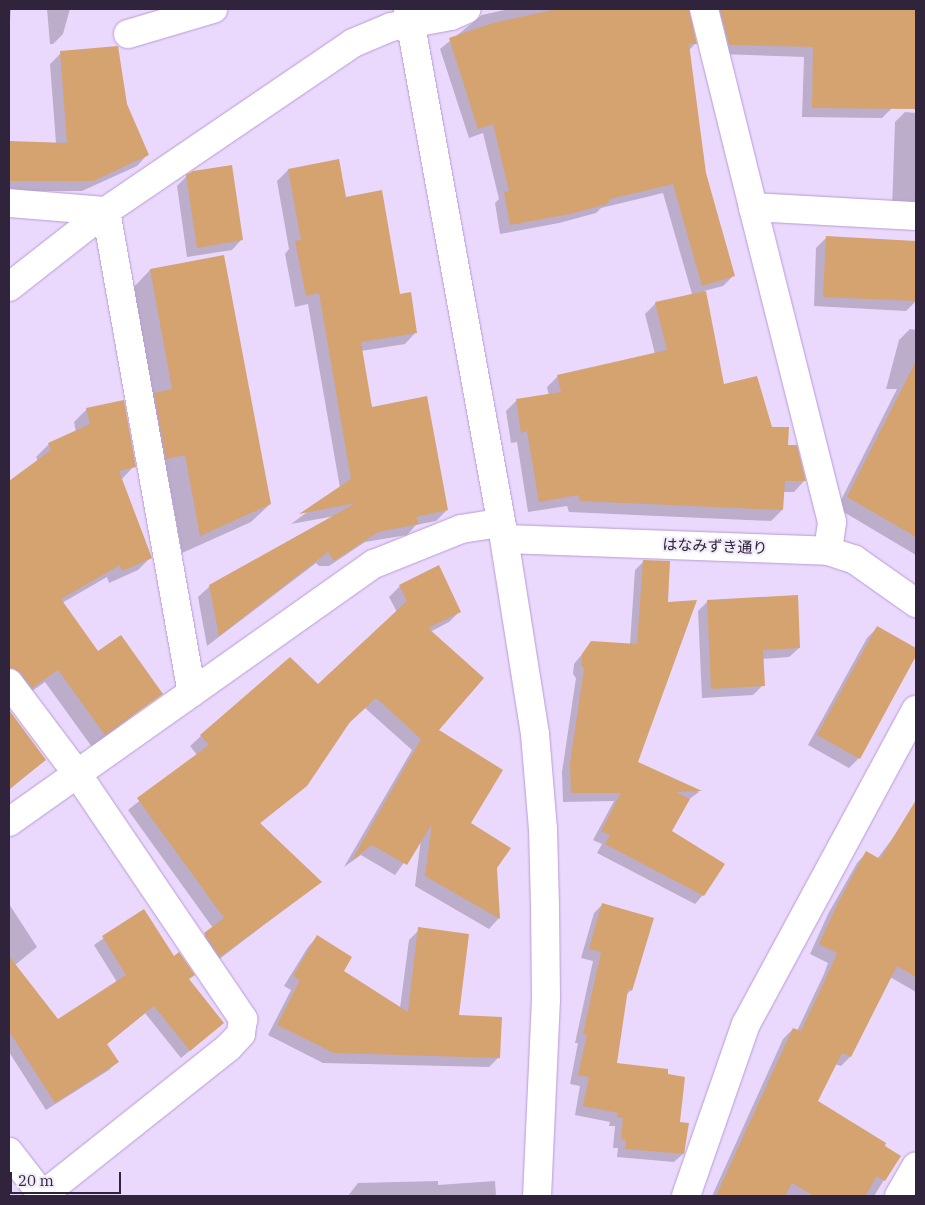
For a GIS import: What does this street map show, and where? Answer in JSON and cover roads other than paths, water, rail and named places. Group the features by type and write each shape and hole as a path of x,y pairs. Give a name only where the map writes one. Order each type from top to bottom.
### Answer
{"main road":[{"path":"128,34 213,9"},
{"path":"9,287 106,211 353,44 391,27 409,16 451,16 467,9"},
{"path":"704,9 832,522 828,551"},
{"path":"409,16 503,532 535,734 543,829 546,999 537,1196"},
{"path":"9,203 106,211"},
{"path":"754,207 916,216"},
{"path":"106,211 192,692"},
{"path":"9,822 374,564 460,529 499,523 503,532"},
{"name":"はなみずき通り","path":"503,532 506,539 828,551 855,560 916,603"},
{"path":"9,683 78,775 243,1019 241,1034 229,1047 43,1196 9,1152"},
{"path":"686,1196 746,1024 916,710"},
{"path":"899,1196 916,1167"}]}
